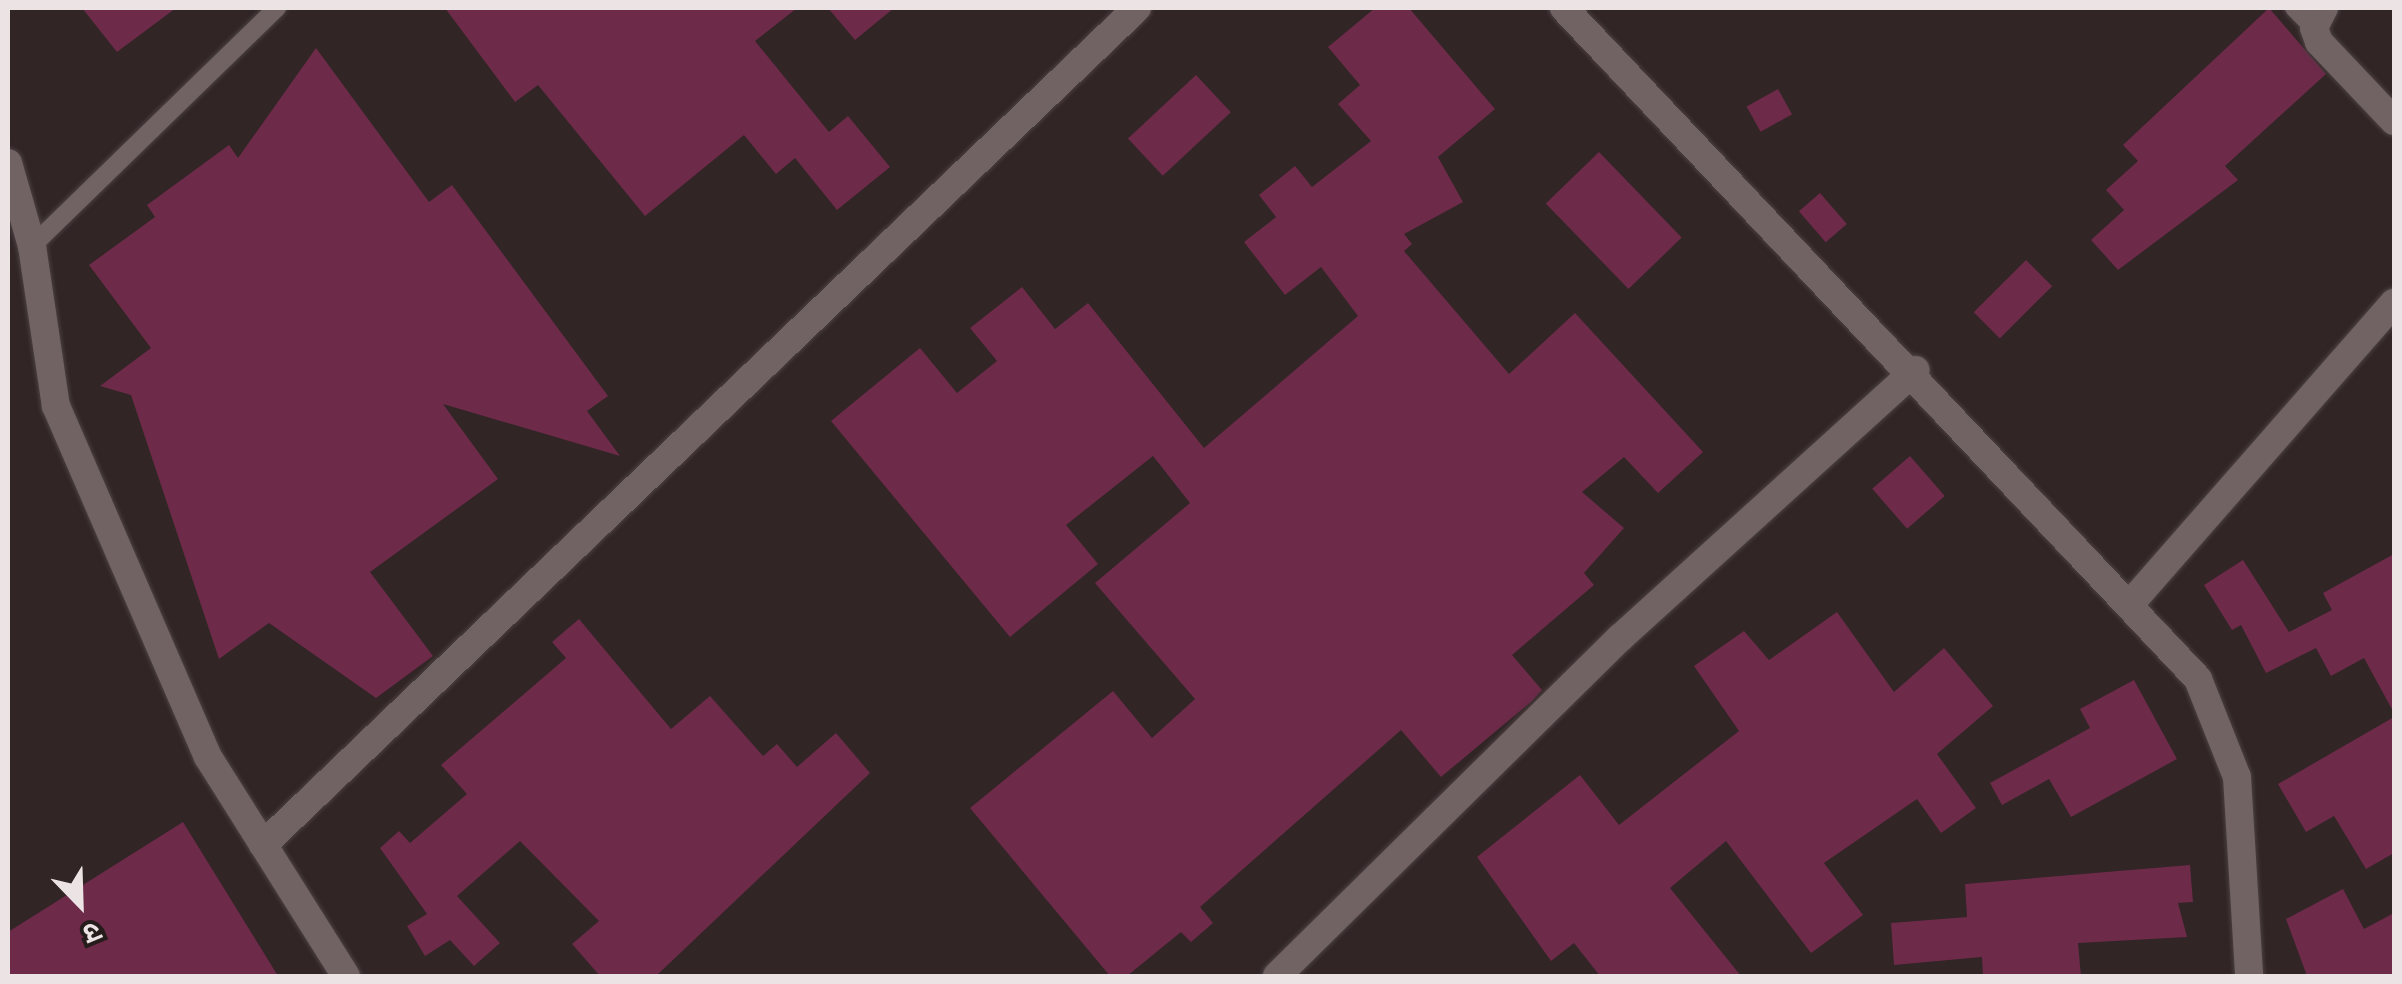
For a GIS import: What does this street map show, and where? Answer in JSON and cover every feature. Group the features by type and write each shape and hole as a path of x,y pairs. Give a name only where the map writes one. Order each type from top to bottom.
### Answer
{"street":[{"path":"263,844 1137,8"},
{"path":"1564,8 1916,370 2198,678 2226,731 2242,829 2249,976"},
{"path":"2319,18 2394,121"},
{"path":"8,163 32,246 56,406 208,757 346,976"},
{"path":"2131,603 2394,303"},
{"path":"1277,976 1620,638 1916,370"}],"lane":[{"path":"32,246 277,8"},
{"path":"2294,8 2319,18"}],"building":[{"path":"82,8 176,8 117,52"},
{"path":"445,8 797,8 755,41 829,132 848,116 890,167 837,210 795,158 776,174 744,135 645,216 538,85 515,102"},
{"path":"828,8 894,8 855,40"},
{"path":"1375,8 1409,8 1495,109 1438,157 1463,202 1404,234 1412,244 1404,251 1509,374 1575,313 1703,452 1658,493 1624,457 1582,492 1624,528 1584,573 1594,585 1512,655 1542,690 1532,701 1441,777 1401,730 1200,907 1213,923 1191,942 1181,932 1127,976 1110,976 970,808 1113,691 1152,738 1195,699 1095,583 1190,503 1153,456 1066,525 1098,564 1010,637 831,421 920,348 957,393 997,361 970,328 1022,287 1055,329 1088,303 1204,448 1358,316 1321,267 1285,295 1244,242 1276,217 1259,195 1295,166 1312,187 1371,141 1338,104 1360,85 1328,47"},
{"path":"2269,8 2326,74 2225,166 2238,180 2118,270 2091,240 2124,210 2106,190 2138,161 2123,145"},
{"path":"316,48 429,202 452,185 608,396 587,411 620,456 443,404 498,479 370,572 433,656 376,698 269,623 219,659 131,395 100,386 151,348 89,265 155,217 147,205 229,145 238,158"},
{"path":"1196,75 1231,112 1163,176 1128,138"},
{"path":"1778,89 1792,114 1761,132 1747,106"},
{"path":"1599,152 1682,238 1628,289 1546,203"},
{"path":"1820,193 1847,224 1826,242 1799,211"},
{"path":"2026,260 2052,286 2000,338 1974,312"},
{"path":"1910,456 1945,496 1907,529 1872,489"},
{"path":"2394,554 2394,713 2364,658 2331,676 2316,648 2266,673 2241,625 2232,630 2204,585 2243,560 2289,632 2332,610 2323,593"},
{"path":"1837,612 1894,692 1944,648 1993,706 1937,754 1976,808 1941,833 1917,799 1824,863 1863,915 1811,953 1726,841 1670,888 1741,976 1600,976 1574,943 1551,961 1477,857 1580,775 1619,825 1739,731 1694,666 1744,631 1769,660"},
{"path":"579,619 671,729 710,696 763,756 777,744 797,767 836,733 870,773 656,976 600,976 572,944 599,921 520,841 457,896 500,943 474,966 450,940 425,956 407,926 427,914 380,848 399,831 410,843 467,794 441,765 566,658 552,642"},
{"path":"2134,680 2177,759 2071,817 2049,779 2002,805 1990,783 2090,728 2080,709"},
{"path":"2394,717 2394,853 2366,869 2334,816 2306,832 2278,784"},
{"path":"183,822 278,976 8,976 8,932"},
{"path":"2190,865 2193,902 2178,903 2187,937 2078,943 2081,976 1983,976 1982,957 1894,965 1891,923 1967,917 1965,884"},
{"path":"2343,889 2364,929 2394,913 2394,976 2307,976 2286,919"}]}
